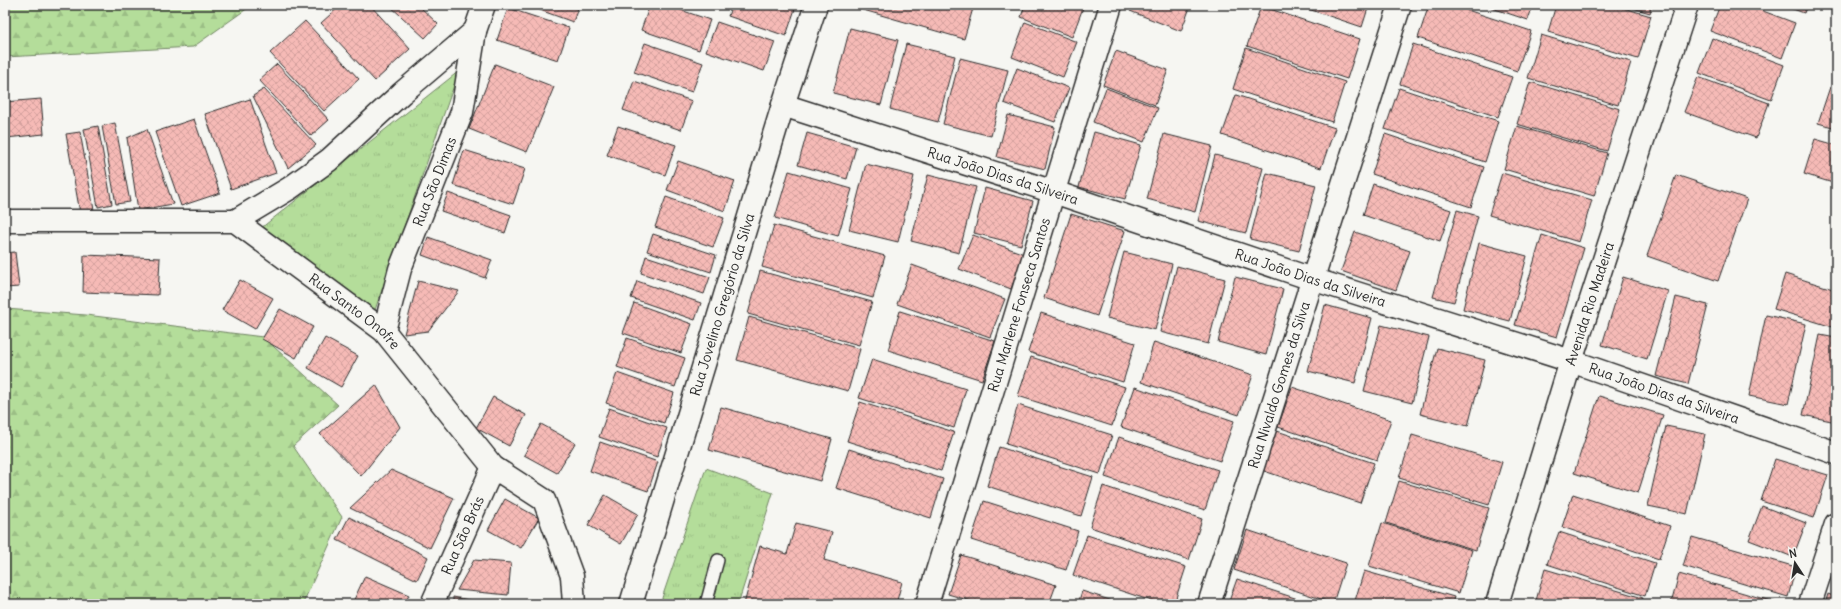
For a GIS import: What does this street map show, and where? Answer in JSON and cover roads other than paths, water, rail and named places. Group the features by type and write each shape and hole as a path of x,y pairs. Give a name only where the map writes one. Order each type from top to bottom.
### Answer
{"street":[{"name":"Rua São Dimas","path":"384,331 400,269 462,112 475,31 484,5"},
{"name":"Rua Jovelino Gregório da Silva","path":"631,604 816,5"},
{"name":"Rua Marlene Fonseca Santos","path":"927,604 1111,5"},
{"name":"Rua Nivaldo Gomes da Silva","path":"1209,604 1400,5"},
{"name":"Avenida Rio Madeira","path":"1497,604 1571,361 1687,5"},
{"path":"5,221 234,221 290,188 329,160 402,92 475,31"},
{"name":"Rua João Dias da Silveira","path":"784,105 1054,192 1312,279 1571,361 1836,453"},
{"name":"Rua Santo Onofre","path":"234,221 384,331 493,467 544,500 572,576 574,604"},
{"name":"Rua São Brás","path":"432,604 493,467"},
{"path":"1810,604 1836,524"}],"lane":[{"path":"706,604 718,560"}]}
